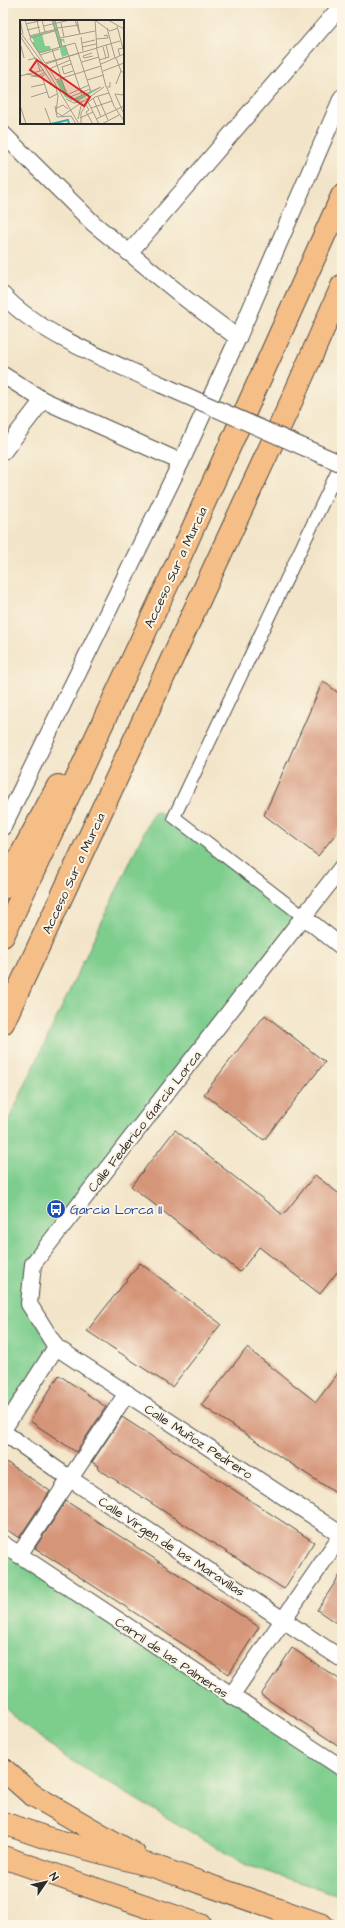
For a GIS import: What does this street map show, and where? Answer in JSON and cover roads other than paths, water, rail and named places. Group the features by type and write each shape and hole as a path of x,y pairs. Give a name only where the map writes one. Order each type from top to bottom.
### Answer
{"highway":[{"name":"Acceso Sur a Murcia","path":"3,936 170,579 342,196"},
{"name":"Acceso Sur a Murcia","path":"3,1023 288,407 342,286"},
{"path":"3,888 170,579"},
{"path":"3,1769 31,1794 156,1867"},
{"path":"3,1822 46,1838 156,1867 322,1925"},
{"path":"3,1857 200,1925"}],"street":[{"path":"128,253 342,5"},
{"path":"3,827 181,462 238,338 342,97"},
{"path":"3,134 94,224 128,253 238,338"},
{"path":"3,295 36,322 92,353 342,463 174,817 342,947"},
{"path":"3,375 43,400 181,462"},
{"path":"3,452 43,400"},
{"name":"Calle Federico García Lorca","path":"56,1347 29,1304 33,1264 342,867"},
{"path":"3,1431 56,1347"},
{"name":"Calle Muñoz Pedrero","path":"56,1347 342,1534"},
{"path":"19,1555 69,1478 128,1393"},
{"name":"Calle Virgen de las Maravillas","path":"3,1431 69,1478 342,1659"},
{"path":"231,1696 342,1534"},
{"name":"Carril de las Palmeras","path":"3,1544 342,1768"}],"place":[{"name":"García Lorca II","path":"56,1209"}]}
